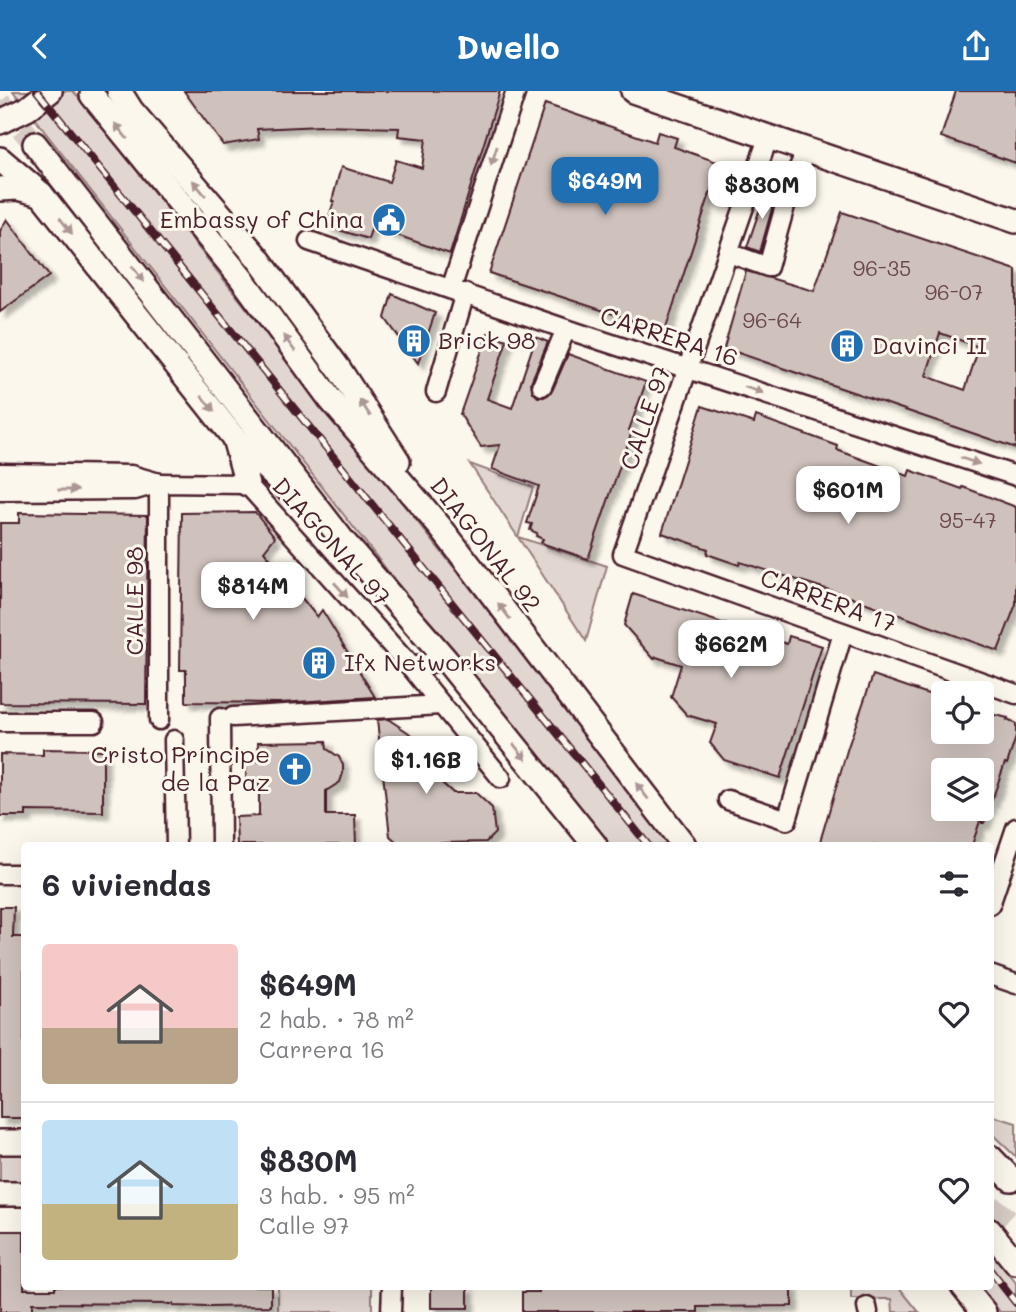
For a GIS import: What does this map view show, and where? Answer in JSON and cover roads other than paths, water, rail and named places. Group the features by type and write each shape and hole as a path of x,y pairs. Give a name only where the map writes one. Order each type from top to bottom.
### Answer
{"main road":[{"path":"0,122 27,109 50,91"},
{"path":"119,91 131,110 257,257 346,380 441,528"},
{"path":"633,91 1016,221"},
{"name":"DIAGONAL 92","path":"92,95 242,279 330,398 441,528 682,842"},
{"path":"35,143 344,542 446,660 593,842"},
{"path":"0,159 41,194 234,437 344,542"},
{"path":"0,189 18,188 41,194"},
{"path":"234,437 247,484"},
{"path":"0,1142 21,1142"},
{"path":"994,1161 1011,1179"},
{"path":"0,1194 21,1194"},
{"path":"994,1236 1016,1263"},
{"path":"966,1290 984,1312"}],"street":[{"path":"436,392 458,291 516,91"},
{"name":"CALLE 97","path":"623,554 768,138"},
{"path":"729,253 768,267 788,195 806,150"},
{"name":"CARRERA 16","path":"309,241 566,329 1016,476"},
{"path":"542,386 566,329"},
{"path":"0,474 131,475 159,483 247,484"},
{"path":"0,491 135,490 159,483"},
{"name":"CALLE 98","path":"159,483 159,720"},
{"name":"DIAGONAL 97","path":"247,484 411,667 501,778"},
{"name":"CARRERA 17","path":"623,554 1016,694"},
{"path":"729,800 787,820 843,633"},
{"path":"411,667 446,660"},
{"path":"221,842 227,717 442,705"},
{"path":"0,722 94,722"},
{"path":"174,740 176,842"},
{"path":"994,893 1016,828"},
{"path":"0,874 21,874"},
{"path":"994,976 1016,984"},
{"path":"391,1312 392,1290"}],"tunnel":[{"path":"0,102 35,144"},
{"path":"994,1209 1016,1227"}],"railway":[{"path":"37,91 646,842"},
{"path":"994,1275 1016,1303"}],"place":[{"name":"Embassy of China","path":"389,220"},
{"name":"Brick 98","path":"414,341"},
{"name":"Davinci II","path":"847,346"},
{"name":"Ifx Networks","path":"319,663"},
{"name":"Cristo Príncipe de la Paz","path":"295,769"}]}
